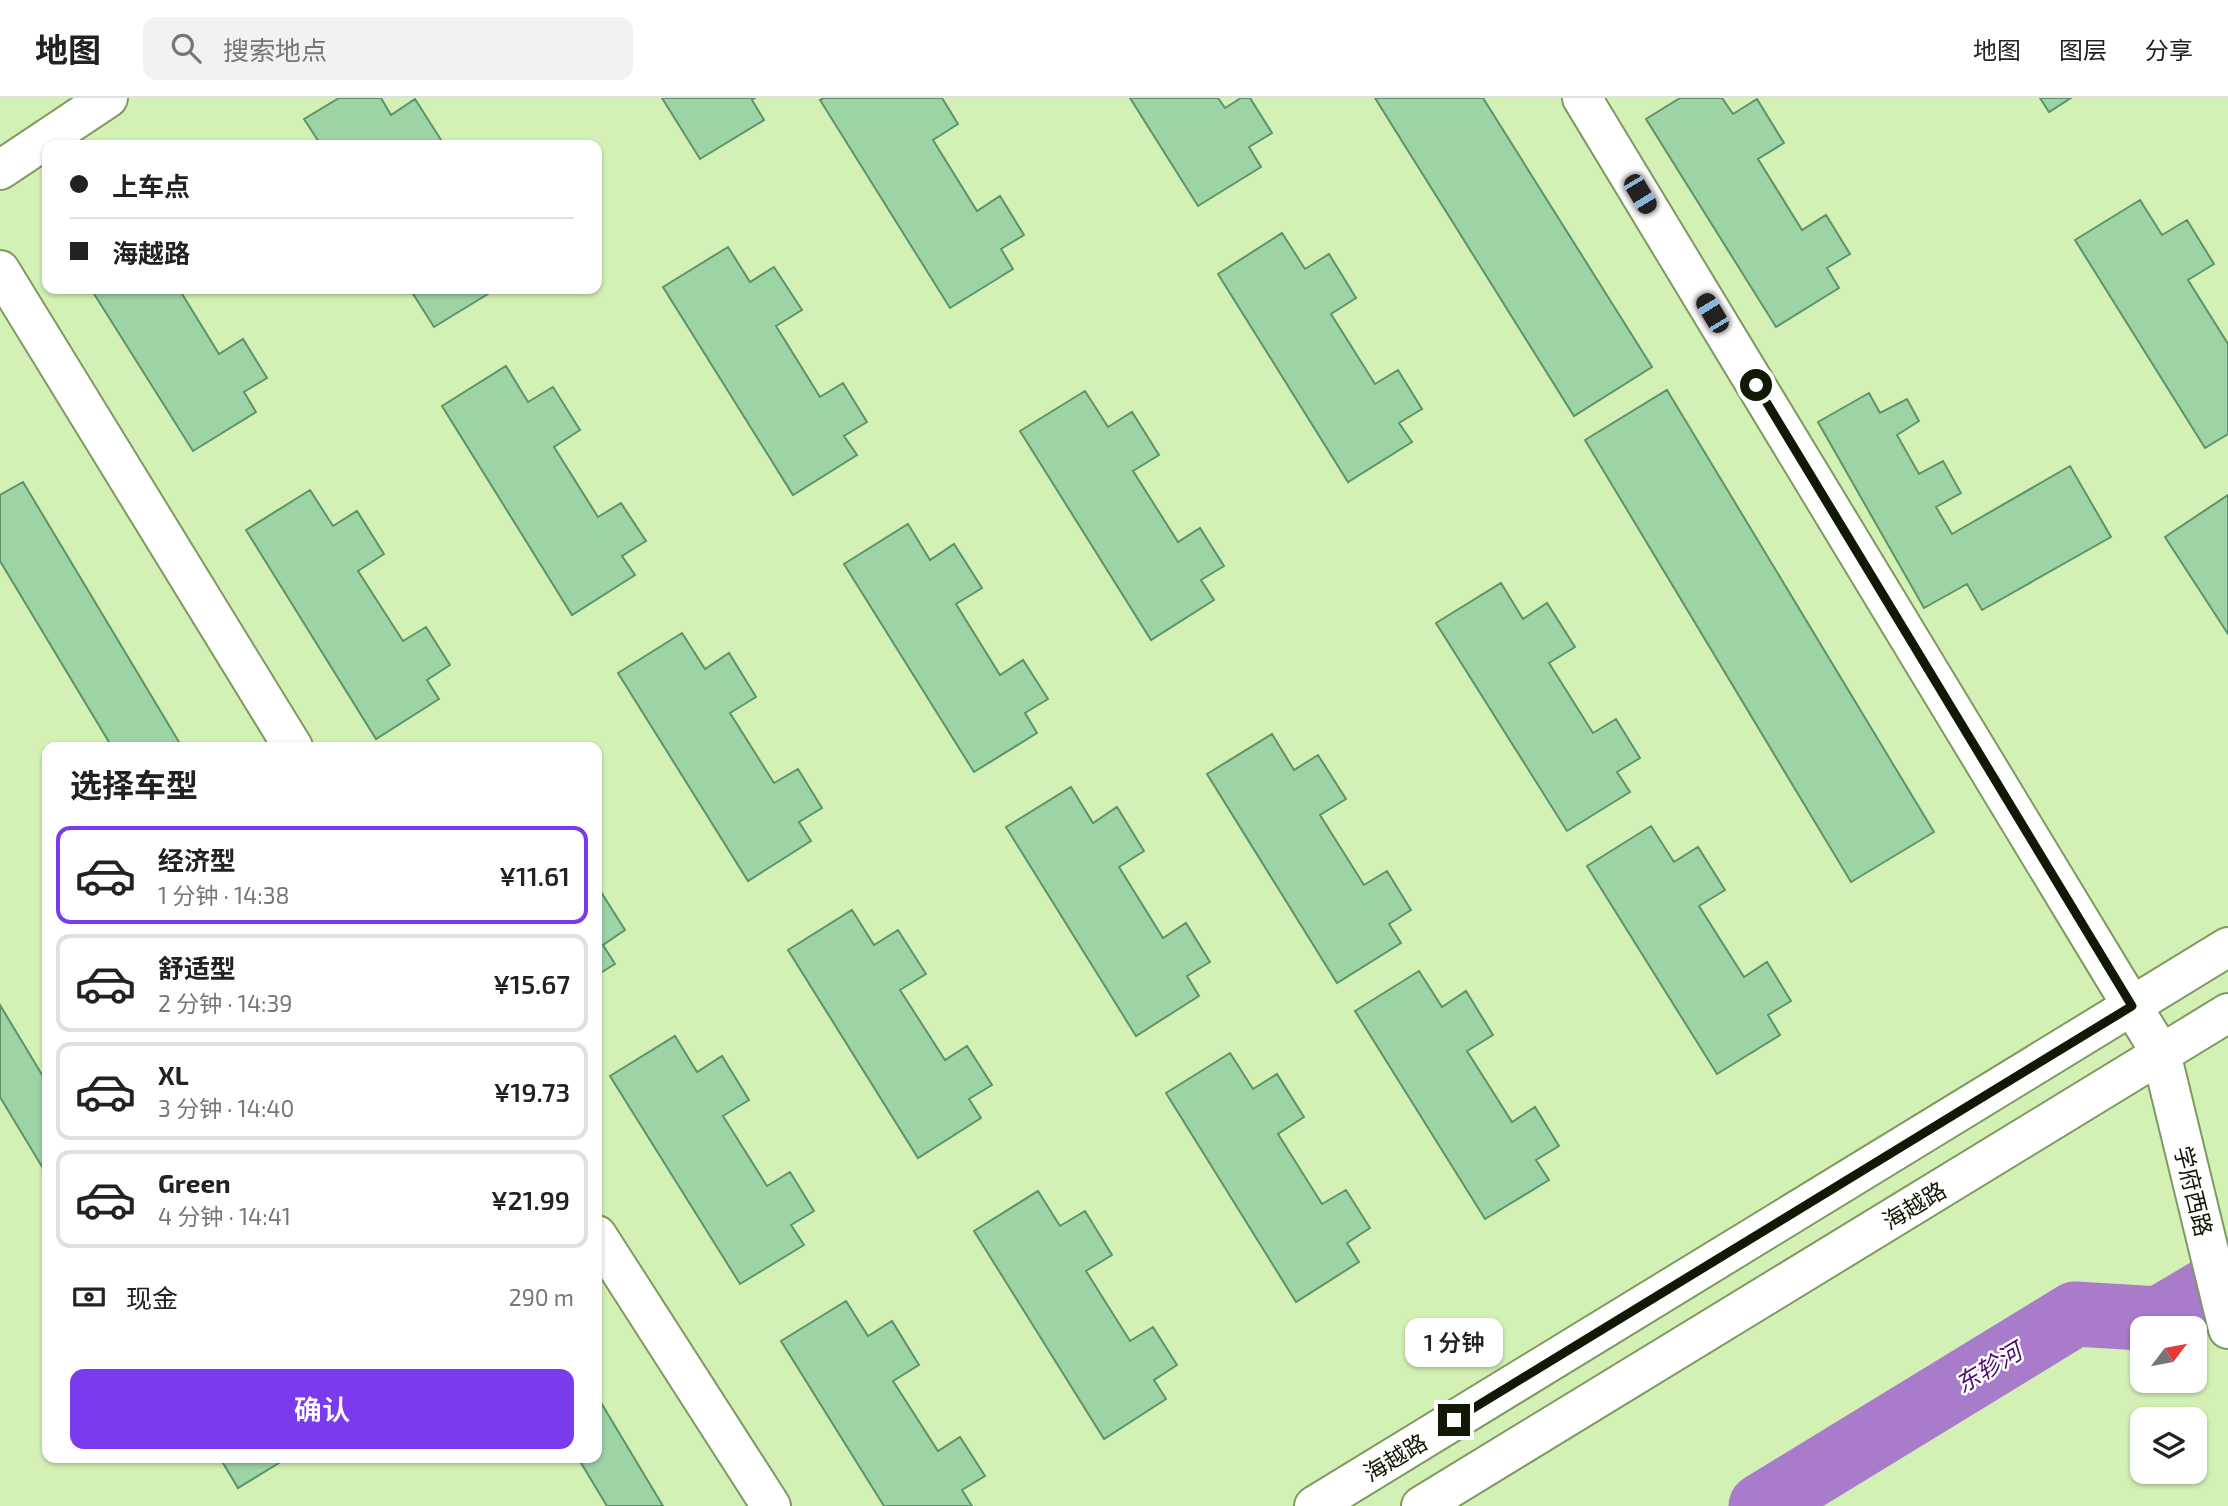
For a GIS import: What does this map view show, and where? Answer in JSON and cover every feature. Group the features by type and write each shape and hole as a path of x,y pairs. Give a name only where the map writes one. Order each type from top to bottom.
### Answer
{"street":[{"path":"45,140 107,98"},
{"name":"学府西路","path":"1582,98 2161,1054 2228,1329"},
{"path":"0,170 42,142"},
{"path":"0,270 290,742"},
{"name":"海越路","path":"1314,1506 2228,947"},
{"name":"海越路","path":"1421,1506 2228,1013"},
{"path":"602,1243 771,1506"}],"building":[{"path":"339,98 381,98 391,115 415,99 441,140 318,140 304,119"},
{"path":"662,98 755,98 752,100 764,120 700,159"},
{"path":"942,98 958,124 933,140 977,211 1000,196 1024,235 1001,249 1013,269 950,308 820,100"},
{"path":"1130,98 1218,98 1225,108 1241,98 1250,98 1272,133 1249,147 1261,167 1198,206"},
{"path":"1375,98 1483,98 1652,367 1574,416"},
{"path":"1680,98 1722,98 1733,114 1757,99 1784,143 1758,159 1802,230 1826,215 1850,254 1827,268 1839,288 1776,327 1646,119"},
{"path":"2040,98 2071,98 2049,112"},
{"path":"2140,200 2162,235 2187,220 2214,264 2188,280 2228,344 2228,434 2205,448 2075,240"},
{"path":"1282,233 1305,269 1329,254 1356,298 1331,314 1375,384 1398,370 1422,409 1399,423 1412,442 1348,482 1218,274"},
{"path":"728,247 750,282 774,267 802,310 776,326 820,397 843,383 867,422 844,436 857,455 793,495 663,287"},
{"path":"94,294 182,294 219,354 243,339 267,378 244,392 256,412 193,451"},
{"path":"413,294 488,294 434,327"},
{"path":"506,366 528,402 553,387 580,430 554,447 598,517 621,503 646,541 622,556 635,575 572,615 442,406"},
{"path":"1667,390 1934,832 1851,882 1585,440"},
{"path":"1085,391 1108,427 1132,412 1159,455 1133,471 1178,542 1200,528 1224,566 1201,580 1214,600 1151,640 1020,431"},
{"path":"1869,393 1880,413 1907,399 1919,421 1897,435 1919,474 1943,461 1961,493 1936,507 1952,534 2070,466 2111,537 1982,610 1967,584 1924,608 1818,422"},
{"path":"23,482 179,742 109,742 0,561 0,495"},
{"path":"310,490 333,526 357,511 384,554 358,571 403,641 426,627 450,665 427,680 439,699 376,739 246,530"},
{"path":"2228,495 2228,634 2165,537"},
{"path":"908,524 930,560 954,544 982,588 956,604 1000,675 1023,660 1048,699 1025,713 1037,733 974,772 844,564"},
{"path":"1501,583 1523,619 1547,603 1575,647 1549,663 1593,733 1616,719 1640,758 1617,772 1630,792 1567,831 1436,623"},
{"path":"682,633 705,669 729,653 756,697 730,713 774,783 798,769 822,808 799,822 811,841 748,881 618,673"},
{"path":"1272,734 1294,770 1318,755 1346,799 1320,815 1364,885 1387,871 1411,910 1389,924 1401,943 1337,983 1207,774"},
{"path":"1071,787 1093,823 1117,807 1144,851 1119,867 1163,938 1186,923 1210,962 1187,976 1199,996 1136,1036 1006,827"},
{"path":"1651,826 1674,862 1698,847 1725,890 1699,906 1744,977 1767,962 1791,1001 1768,1015 1780,1035 1717,1074 1587,866"},
{"path":"602,894 625,930 603,945 615,964 602,972"},
{"path":"852,910 874,945 898,930 926,974 900,990 945,1060 967,1046 992,1085 969,1099 981,1118 918,1158 788,950"},
{"path":"1419,971 1442,1007 1466,991 1493,1035 1467,1051 1512,1122 1535,1107 1559,1146 1536,1160 1549,1180 1485,1219 1355,1011"},
{"path":"0,1005 42,1075 42,1167 0,1097"},
{"path":"675,1036 697,1072 722,1056 749,1100 723,1116 767,1186 790,1172 814,1211 791,1225 804,1245 740,1284 610,1076"},
{"path":"1230,1053 1253,1089 1277,1074 1304,1117 1278,1134 1322,1204 1346,1190 1370,1228 1347,1243 1359,1262 1296,1302 1166,1093"},
{"path":"1038,1191 1060,1226 1085,1211 1112,1255 1086,1271 1130,1341 1153,1327 1177,1365 1154,1380 1166,1399 1104,1439 974,1231"},
{"path":"846,1301 868,1336 892,1321 919,1365 893,1381 938,1451 960,1437 985,1476 962,1490 972,1506 884,1506 781,1341"},
{"path":"602,1404 663,1506 607,1506 581,1463 602,1463"},
{"path":"223,1463 279,1463 238,1488"}],"waterway":[{"name":"东轸河","path":"1761,1506 2075,1314 2159,1319 2228,1278"}],"route":[{"path":"1454,1420 2132,1006 1756,385"}]}
